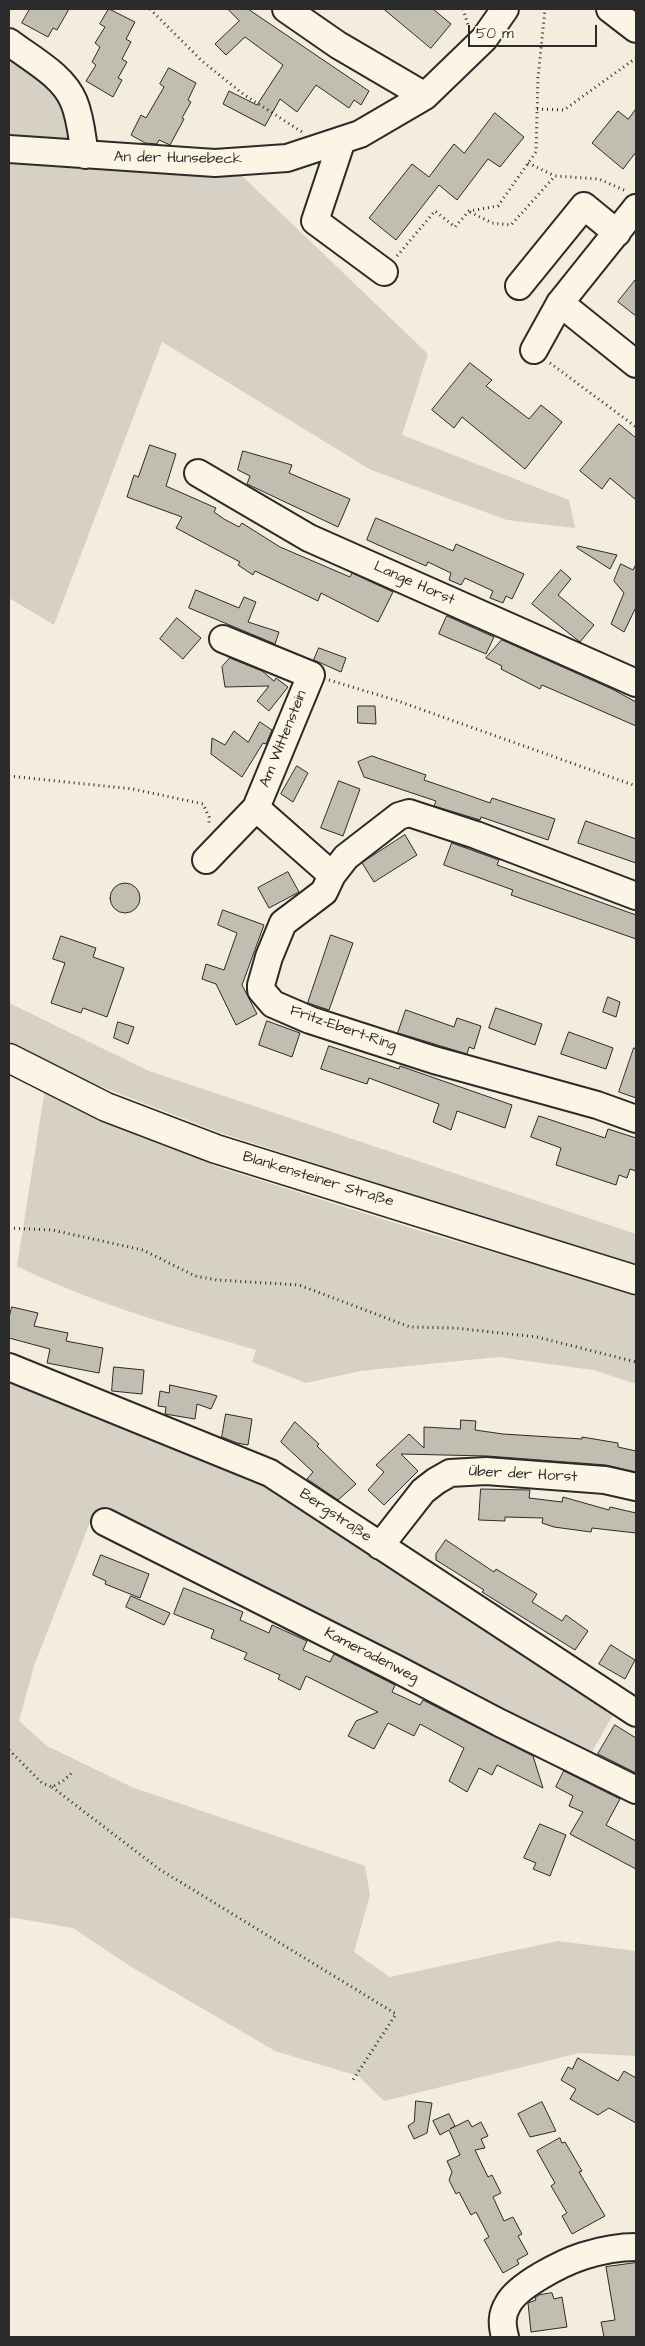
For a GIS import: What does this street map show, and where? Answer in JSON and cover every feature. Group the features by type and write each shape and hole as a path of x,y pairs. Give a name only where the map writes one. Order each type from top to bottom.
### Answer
{"main road":[{"name":"Blankensteiner Straße","path":"9,1058 106,1107 216,1149 636,1280"}],"street":[{"path":"286,9 338,45 425,96"},
{"name":"An der Hunsebeck","path":"9,149 215,163 287,158 360,134 425,96 484,38 504,9"},
{"path":"610,9 636,29"},
{"path":"9,42 56,78 67,89 78,116 85,155"},
{"path":"333,143 315,221 384,272"},
{"path":"534,350 560,303 617,233 632,201"},
{"path":"519,286 584,206 617,233"},
{"path":"560,303 636,364"},
{"name":"Lange Horst","path":"198,473 309,538 636,683"},
{"name":"Am Wittenstein","path":"206,860 256,808 311,675 223,639"},
{"path":"256,808 332,875"},
{"name":"Fritz-Ebert-Ring","path":"636,896 476,835 409,813 399,816 346,857 332,875 324,892 286,920 278,933 261,985 261,990 273,1004 310,1020 434,1060 597,1104 636,1119"},
{"name":"Bergstraße","path":"9,1367 270,1473 636,1713"},
{"name":"Über der Horst","path":"380,1546 423,1492 436,1481 450,1473 486,1471 605,1480 636,1488"},
{"name":"Kameradenweg","path":"105,1522 636,1790"},
{"path":"505,2337 502,2322 508,2304 513,2297 532,2282 582,2256 636,2247"}],"path":[{"path":"150,9 202,61 244,94 333,143"},
{"path":"384,272 435,211 455,227 469,211 498,206 536,152 537,109 545,9"},
{"path":"537,109 564,110 636,58"},
{"path":"528,163 555,176 599,179 621,187 632,201"},
{"path":"469,211 492,223 511,225 555,176"},
{"path":"534,350 635,425"},
{"path":"311,675 395,700 636,786"},
{"path":"9,776 133,789 203,804 209,817 209,831"},
{"path":"9,1228 52,1230 143,1250 195,1276 217,1280 299,1285 410,1327 455,1328 537,1337 636,1362"},
{"path":"9,1750 42,1783 52,1787 160,1869 396,2014 351,2083"},
{"path":"52,1787 63,1781 74,1771"}],"shaded area":[{"path":"9,53 25,63 60,100 71,134 66,141 9,134"},
{"path":"9,157 239,173 428,354 402,435 569,500 575,528 507,520 371,470 162,342 54,625 9,598"},
{"path":"9,1003 149,1071 636,1234 636,1266 218,1132 97,1085 9,1043"},
{"path":"45,1089 218,1167 427,1233 636,1295 636,1384 593,1370 498,1357 360,1371 306,1383 252,1362 256,1350 105,1303 46,1280 17,1266"},
{"path":"9,1376 272,1480 618,1706 588,1759 144,1533 94,1512 34,1666 19,1721 47,1746 134,1788 365,1866 370,1895 354,1952 390,1977 558,1941 636,1951 636,2056 579,2053 384,2101 358,2076 275,2051 133,1968 73,1928 9,1917"}],"building":[{"path":"30,9 69,9 57,30 53,28 48,37 22,23"},
{"path":"109,9 135,22 126,39 131,42 122,59 127,62 118,78 122,80 113,97 86,81 96,65 92,62 100,47 95,43 105,27 100,24"},
{"path":"228,9 248,9 369,91 361,105 354,100 349,108 316,85 297,112 280,99 265,126 223,104 229,91 257,105 283,65 245,37 226,55 215,44 239,21"},
{"path":"384,9 433,9 451,24 431,48"},
{"path":"169,68 196,83 188,100 191,102 170,145 159,140 157,144 145,143 131,135 141,115 146,118 164,87 160,84"},
{"path":"636,109 636,152 623,169 592,143 618,111 628,119"},
{"path":"495,113 524,137 500,167 488,159 457,200 439,185 396,240 369,218 412,164 429,177 454,144 464,153"},
{"path":"636,279 636,316 618,302"},
{"path":"470,363 492,380 486,386 529,419 541,405 562,422 525,469 462,417 454,428 432,410"},
{"path":"619,424 636,438 636,500 610,478 602,489 580,471"},
{"path":"150,445 176,454 166,486 216,508 214,512 224,519 239,527 242,523 280,547 350,577 352,573 393,592 378,622 321,593 318,601 255,571 253,575 238,565 240,562 176,528 182,517 127,497 134,475 138,477"},
{"path":"243,451 292,465 289,473 350,499 338,527 247,484 250,476 238,470"},
{"path":"376,518 453,551 456,544 524,574 512,599 506,596 503,603 490,598 493,591 465,578 461,585 449,580 451,573 428,562 426,566 367,540"},
{"path":"578,546 617,555 610,569 577,548"},
{"path":"621,564 633,570 636,564 636,607 624,632 611,624 624,593 614,581"},
{"path":"561,570 571,579 558,595 594,625 580,642 532,604"},
{"path":"196,590 239,608 244,597 256,602 248,622 279,632 275,644 189,608"},
{"path":"447,616 494,637 486,654 439,634"},
{"path":"177,618 201,638 183,659 160,639"},
{"path":"502,640 612,689 636,702 636,726 542,685 540,689 501,669 502,666 486,658"},
{"path":"319,648 346,658 341,672 314,660"},
{"path":"230,658 262,671 274,681 276,678 288,687 269,711 257,701 269,686 225,687 222,667"},
{"path":"358,706 375,706 376,724 358,723"},
{"path":"260,722 272,730 266,744 263,743 242,777 211,754 212,738 225,745 234,731 248,742"},
{"path":"372,756 426,775 424,780 490,803 492,798 555,819 548,840 481,817 480,820 434,806 436,801 364,777 358,762"},
{"path":"297,766 308,773 293,802 281,794"},
{"path":"339,781 360,789 343,836 321,828"},
{"path":"586,821 636,839 636,863 578,843"},
{"path":"405,835 417,855 374,882 362,863"},
{"path":"452,843 499,860 497,865 636,915 636,939 511,895 513,890 444,865"},
{"path":"288,872 299,892 269,908 258,888"},
{"path":"125,883 136,887 140,898 136,909 125,913 114,909 110,898 114,887"},
{"path":"223,910 264,925 242,985 257,1014 236,1025 216,984 202,979 206,964 224,970 237,933 218,925"},
{"path":"331,935 353,943 329,1010 308,1003"},
{"path":"61,936 96,948 93,957 124,968 107,1017 83,1008 81,1013 51,1003 65,963 53,959"},
{"path":"608,997 620,1002 616,1017 603,1012"},
{"path":"496,1008 542,1024 535,1045 489,1028"},
{"path":"406,1010 454,1027 457,1018 481,1026 474,1049 469,1047 467,1054 398,1033"},
{"path":"267,1021 300,1033 292,1057 259,1045"},
{"path":"118,1022 134,1027 128,1044 114,1038"},
{"path":"569,1032 613,1048 606,1069 561,1054"},
{"path":"329,1046 399,1069 400,1066 512,1105 505,1128 457,1111 451,1130 433,1122 439,1104 369,1078 367,1084 321,1069"},
{"path":"634,1048 636,1049 636,1098 619,1092"},
{"path":"539,1116 605,1138 608,1129 636,1138 636,1171 630,1169 627,1178 619,1175 616,1185 556,1165 561,1148 531,1137"},
{"path":"12,1307 38,1313 34,1326 68,1333 66,1341 103,1348 99,1373 47,1363 50,1349 9,1338 9,1318"},
{"path":"114,1367 144,1370 142,1394 112,1391"},
{"path":"170,1385 217,1396 211,1409 197,1404 195,1419 165,1414 166,1407 158,1406 160,1391 169,1393"},
{"path":"226,1414 252,1419 248,1445 222,1437"},
{"path":"461,1420 476,1421 475,1430 503,1434 582,1439 582,1437 618,1443 618,1447 636,1451 636,1472 606,1465 487,1456 401,1454 418,1471 384,1505 368,1490 384,1472 376,1465 409,1434 424,1448 424,1427 460,1429"},
{"path":"295,1422 319,1444 317,1446 356,1484 338,1500 307,1479 313,1472 281,1442"},
{"path":"481,1489 530,1490 529,1498 562,1502 563,1497 609,1510 610,1507 636,1513 636,1533 592,1528 591,1532 554,1527 542,1523 543,1518 505,1517 505,1521 479,1520"},
{"path":"446,1540 494,1572 496,1569 537,1594 532,1602 562,1621 566,1615 588,1631 575,1650 482,1592 484,1590 436,1560 436,1554"},
{"path":"101,1555 149,1574 140,1598 105,1584 106,1581 93,1575"},
{"path":"184,1588 243,1612 240,1620 269,1633 272,1625 307,1641 303,1650 330,1662 334,1654 395,1685 392,1692 420,1705 423,1700 533,1756 543,1788 497,1765 492,1775 479,1768 467,1792 449,1781 464,1748 420,1724 414,1736 388,1723 374,1749 348,1736 356,1721 378,1712 306,1676 300,1690 278,1679 280,1675 244,1659 247,1653 211,1638 214,1630 174,1614"},
{"path":"131,1596 170,1613 164,1625 126,1607"},
{"path":"611,1645 635,1660 625,1679 599,1664"},
{"path":"615,1725 636,1738 636,1773 598,1754"},
{"path":"564,1771 620,1799 606,1825 636,1841 636,1869 570,1834 583,1812 569,1806 573,1796 556,1787"},
{"path":"540,1824 566,1835 550,1876 533,1869 536,1863 524,1858"},
{"path":"578,2058 618,2081 624,2071 636,2078 636,2123 609,2108 598,2115 570,2099 576,2089 561,2080 568,2067 572,2069"},
{"path":"416,2101 432,2103 427,2133 414,2139 408,2126 414,2122"},
{"path":"542,2102 556,2131 530,2137 518,2114"},
{"path":"449,2114 455,2126 450,2129 468,2120 472,2127 481,2122 488,2136 481,2139 485,2148 475,2150 488,2177 492,2175 501,2193 493,2197 504,2221 513,2217 522,2234 518,2236 528,2254 517,2260 519,2264 503,2273 484,2240 489,2237 476,2212 471,2215 459,2192 456,2194 449,2180 452,2172 447,2161 460,2155 449,2130 440,2135 433,2121"},
{"path":"560,2138 562,2143 565,2142 582,2171 579,2172 605,2216 572,2234 562,2216 567,2213 551,2186 555,2183 537,2151"},
{"path":"636,2263 636,2337 604,2337 601,2322 615,2320 606,2267"},
{"path":"552,2293 554,2299 562,2297 567,2327 531,2332 528,2303 536,2300 535,2298 539,2295"}]}
